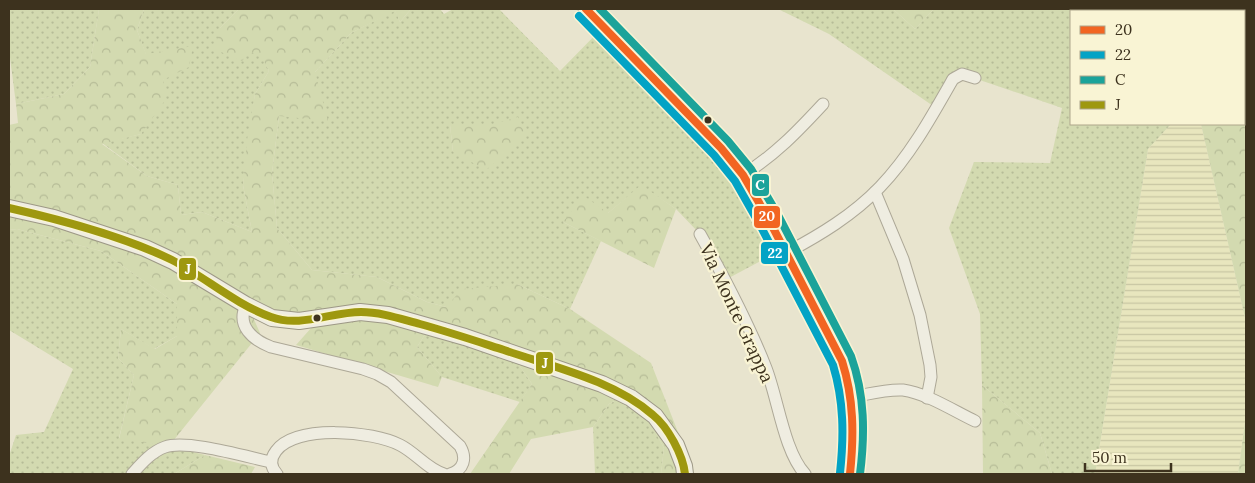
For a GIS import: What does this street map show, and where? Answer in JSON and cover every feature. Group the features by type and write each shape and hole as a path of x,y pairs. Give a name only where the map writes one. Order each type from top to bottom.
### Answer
{"main road":[{"path":"9,208 54,218 145,248 173,261 246,305 272,318 299,321 360,312 388,315 465,337 602,384 631,398 655,416 676,445 685,474"}],"street":[{"path":"586,9 721,148 743,175 786,253 848,377 852,397 853,450 850,474"},
{"path":"786,253 845,218 875,192 899,165 953,79 962,74 975,78"},
{"path":"743,175 762,163 785,144 823,104"},
{"path":"875,192 903,259 920,316 930,365 931,377 927,398"},
{"name":"Via Monte Grappa","path":"700,234 725,280 765,365 794,459 805,474"},
{"path":"246,305 242,316 245,328 264,345 363,369 377,374 402,391 460,446 465,458 463,464 459,469 450,474"},
{"path":"852,397 896,390 916,393 975,421"},
{"path":"277,474 272,469 271,462 276,450 294,439 317,434 356,434 391,441 400,445 436,471 444,474"},
{"path":"132,474 152,454 165,447 175,445 194,446 271,462"}],"shaded area":[{"path":"1170,125 1201,125 1246,322 1246,415 1238,474 1095,474 1148,149"}],"green space":[{"path":"9,9 99,9 90,67 64,94 16,104 9,50"},
{"path":"99,9 144,9 137,30 146,54 193,46 189,67 163,80 166,99 141,134 102,144 147,176 178,185 181,215 202,212 252,232 243,185 247,140 255,94 269,71 260,53 249,53 242,61 214,49 220,28 239,9 411,9 400,22 395,11 351,33 315,72 328,121 279,116 272,173 277,228 312,270 377,277 427,302 446,307 462,289 517,284 570,309 651,363 683,445 686,474 661,474 664,448 633,391 609,404 593,427 531,439 509,474 470,474 532,384 503,341 434,320 417,347 442,377 438,387 296,345 312,327 243,295 260,333 169,446 119,439 134,375 118,358 121,329 155,349 177,336 177,304 101,251 17,229 9,230 9,125 18,123 16,104 64,94 90,67"},
{"path":"144,9 239,9 220,28 249,53 261,53 269,71 255,94 243,185 252,232 202,212 181,215 178,185 147,176 102,143 141,134 163,80 192,47 146,55 137,30"},
{"path":"411,9 440,9 444,14 453,9 499,9 560,71 605,25 719,140 787,247 725,280 700,234 676,209 641,186 608,213 563,222 601,241 570,309 517,284 446,307 427,302 377,277 312,270 277,228 272,173 279,116 315,72 351,33 395,10 400,22","holes":["450,125 491,125 453,152"]},
{"path":"778,9 893,9 915,29 934,9 1159,9 1070,10 1070,125 1170,125 1148,149 1095,474 1052,474 1040,433 982,385 980,314 949,228 974,162 1050,163 1062,108 962,74 936,108 829,34"},
{"path":"893,9 934,9 915,29"},
{"path":"1246,9 1246,322 1201,125 1245,125 1245,10 1159,10"},
{"path":"518,117 526,136 486,170 453,152 450,125 491,125"},
{"path":"641,185 676,209 654,268 563,222 584,196 608,213"},
{"path":"17,229 101,251 177,304 177,336 154,349 121,329 118,358 134,375 119,438 169,446 205,455 174,474 9,474 9,456 16,435 44,432 73,369 9,330 9,230"},
{"path":"434,320 503,341 532,384 520,402 442,377 417,347"},
{"path":"982,385 1040,433 1052,474 983,474"},
{"path":"633,391 664,448 661,474 595,474 593,427 609,404"},
{"path":"1246,415 1246,474 1238,474"},
{"path":"205,455 255,467 251,474 174,474"}],"transit line":[{"name":"20","path":"586,9 721,148 743,175 769,220 842,361 849,389 852,417 850,474"},
{"name":"C","path":"600,9 728,141 751,169 778,215 851,356 856,371 863,415 860,474"},
{"name":"22","path":"579,16 714,155 735,181 833,365 837,378 842,419 840,473"},
{"name":"J","path":"9,208 92,230 153,251 184,267 245,305 271,317 293,321 361,312 383,314 452,333 582,376 620,392 659,420 678,450 685,474"}]}
